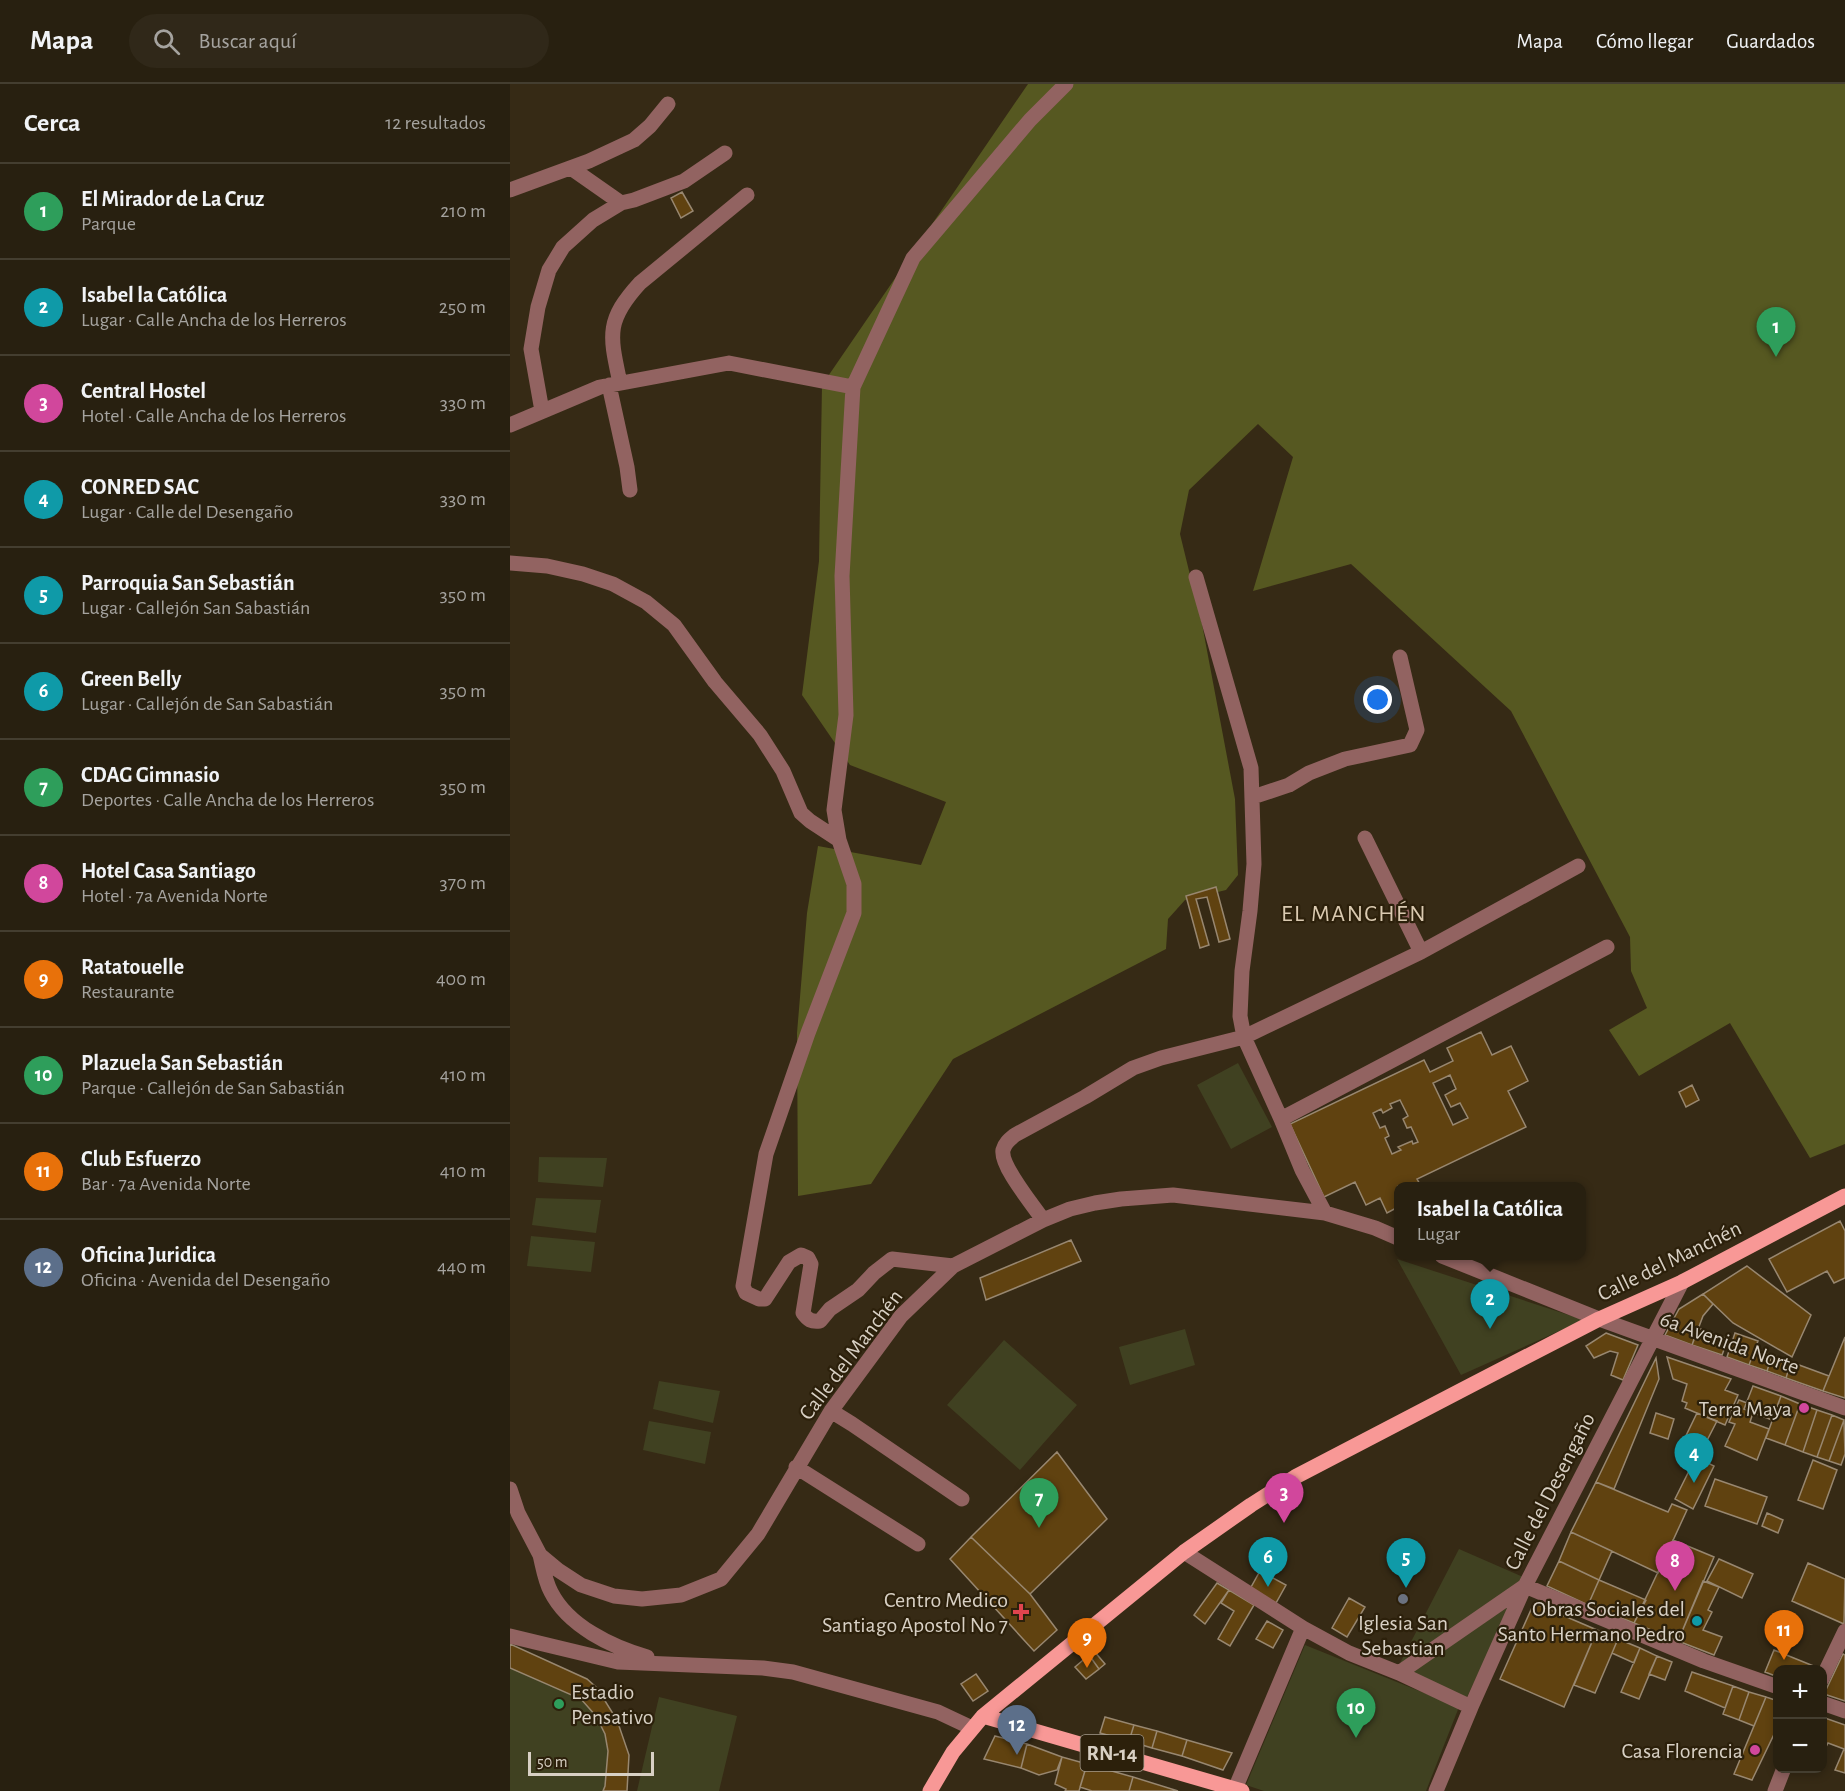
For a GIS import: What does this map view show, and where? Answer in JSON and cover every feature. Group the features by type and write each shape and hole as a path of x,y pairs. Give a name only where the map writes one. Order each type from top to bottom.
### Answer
{"main road":[{"name":"Calle del Manchén","path":"1599,1319 1682,1282 1845,1196"},
{"path":"930,1791 953,1752 977,1722 1184,1552 1295,1477 1599,1319"},
{"name":"RN-14","path":"977,1722 1239,1790"}],"street":[{"path":"953,1266 892,1259 858,1290 831,1309 820,1321 814,1322 807,1320 803,1313 811,1264 808,1258 801,1255 789,1262 765,1299 759,1299 746,1293 744,1286 766,1154 808,1033 854,913 854,884 839,840 834,810 846,715 842,576 853,387 913,258 1030,120 1066,84"},
{"path":"510,190 571,168 634,140 650,126 668,104"},
{"path":"542,411 531,349 538,307 549,270 563,247 593,220 621,203 684,181 725,153"},
{"path":"571,168 621,203"},
{"path":"630,490 614,384 611,336 615,320 625,300 640,283 747,195"},
{"path":"510,425 600,387 729,363 853,387"},
{"path":"510,563 547,566 614,584 646,602 674,625 759,735 783,771 801,813 839,840"},
{"path":"1196,578 1251,768 1254,864 1240,1005 1244,1037 1302,1170 1325,1213"},
{"path":"1252,797 1289,785 1309,773 1345,759 1410,745 1417,730 1400,657"},
{"path":"1365,838 1421,952"},
{"path":"1043,1220 1006,1165 1003,1152 1006,1142 1133,1068 1161,1058 1244,1037 1421,952 1578,866"},
{"path":"1281,1119 1607,946"},
{"name":"Calle del Manchén","path":"510,1489 518,1513 540,1556 581,1585 614,1596 642,1599 681,1595 721,1579 758,1534 831,1411 901,1316 953,1266 1043,1220 1070,1209 1121,1198 1173,1195 1325,1213 1394,1236"},
{"name":"Calle del Manchén","path":"1452,1260 1599,1319"},
{"name":"Calle del Desengaño","path":"1436,1791 1525,1586 1682,1282"},
{"name":"6a Avenida Norte","path":"1599,1319 1845,1408"},
{"path":"831,1411 962,1499"},
{"path":"796,1467 918,1544"},
{"path":"1184,1552 1303,1628 1349,1653 1399,1672 1471,1707"},
{"path":"540,1556 551,1592 572,1620 624,1651 678,1665"},
{"path":"1399,1672 1525,1586 1704,1661 1773,1685"},
{"path":"1239,1790 1303,1628"},
{"path":"1827,1669 1845,1631"},
{"path":"510,1636 618,1662 763,1668 793,1672 977,1722"},
{"path":"1827,1704 1845,1710"},
{"path":"1775,1791 1782,1773"}],"green space":[{"path":"1238,1063 1272,1127 1231,1149 1197,1085"},
{"path":"539,1157 607,1158 603,1187 538,1182"},
{"path":"536,1198 601,1200 596,1233 532,1225"},
{"path":"531,1236 595,1242 591,1272 527,1266"},
{"path":"1398,1260 1584,1320 1461,1375"},
{"path":"1185,1329 1195,1365 1130,1385 1119,1347"},
{"path":"1004,1340 1077,1405 1020,1470 947,1405"},
{"path":"659,1381 720,1391 713,1423 653,1409"},
{"path":"649,1421 711,1432 705,1464 643,1450"},
{"path":"1459,1549 1528,1579 1399,1665"},
{"path":"1514,1599 1466,1699 1409,1673"},
{"name":"Estadio Pensativo","path":"510,1644 587,1679 597,1688 617,1720 629,1755 627,1791 510,1791"},
{"path":"1305,1645 1459,1707 1426,1791 1264,1791 1246,1785"},
{"path":"659,1697 737,1716 719,1791 637,1791"}],"shaded area":[{"path":"1028,84 1845,84 1845,1144 1810,1158 1730,1023 1639,1076 1609,1030 1647,1008 1631,971 1630,937 1511,711 1351,564 1253,591 1293,457 1258,424 1189,490 1180,534 1202,624 1235,799 1238,875 1226,890 1185,900 1168,919 1166,949 953,1059 871,1184 798,1196 797,1033 807,913 818,846 921,865 946,802 850,765 802,695 819,561 822,385"}],"building":[{"path":"682,192 693,211 681,218 671,198"},
{"path":"1216,887 1230,939 1219,942 1207,897 1196,899 1209,945 1200,948 1186,896"},
{"path":"1481,1032 1492,1055 1511,1046 1528,1081 1508,1091 1526,1127 1417,1179 1419,1182 1394,1182 1394,1209 1387,1213 1380,1198 1366,1205 1355,1182 1324,1197 1290,1124 1424,1060 1430,1072 1453,1061 1447,1048","holes":["1450,1075 1456,1089 1445,1095 1451,1107 1460,1103 1468,1118 1453,1125 1433,1083","1400,1100 1408,1116 1403,1119 1407,1128 1411,1127 1418,1142 1413,1144 1412,1141 1398,1147 1401,1150 1392,1154 1385,1138 1389,1136 1385,1126 1380,1128 1373,1113 1381,1109 1383,1113 1392,1108 1390,1104"]},
{"path":"1692,1085 1699,1100 1686,1107 1679,1092"},
{"path":"1840,1221 1845,1231 1845,1278 1834,1283 1827,1271 1787,1292 1769,1259"},
{"path":"1071,1240 1081,1261 986,1300 980,1278"},
{"path":"1747,1266 1811,1315 1792,1357 1733,1323 1703,1294"},
{"path":"1703,1294 1713,1304 1703,1316 1692,1345 1665,1335 1679,1309"},
{"path":"1698,1328 1728,1339 1722,1355 1692,1345"},
{"path":"1606,1333 1638,1345 1623,1380 1611,1375 1618,1353 1610,1351 1594,1358 1586,1346"},
{"path":"1735,1333 1758,1341 1749,1365 1727,1357"},
{"path":"1845,1337 1845,1398 1823,1391"},
{"path":"1755,1349 1772,1355 1767,1371 1749,1365"},
{"path":"1772,1355 1791,1362 1786,1378 1767,1371"},
{"path":"1667,1357 1731,1379 1725,1390 1738,1395 1725,1425 1685,1408 1687,1403 1682,1401 1687,1384 1673,1379"},
{"path":"1656,1358 1659,1379 1614,1489 1596,1482"},
{"path":"1791,1362 1829,1376 1823,1391 1786,1378"},
{"path":"1753,1386 1781,1396 1772,1420 1744,1409"},
{"path":"1781,1396 1800,1404 1785,1445 1766,1438"},
{"path":"1739,1400 1747,1403 1744,1409 1753,1413 1750,1422 1769,1429 1757,1460 1725,1446 1735,1424 1729,1422"},
{"path":"1800,1404 1817,1410 1803,1452 1785,1445"},
{"path":"1817,1410 1832,1415 1817,1457 1803,1452"},
{"path":"1656,1413 1674,1419 1668,1439 1650,1433"},
{"path":"1697,1413 1717,1421 1700,1454 1682,1444"},
{"path":"1832,1415 1844,1420 1829,1461 1817,1457"},
{"path":"1844,1420 1845,1454 1841,1465 1829,1461"},
{"path":"1057,1452 1107,1519 1030,1594 971,1537"},
{"path":"1696,1457 1714,1466 1693,1509 1675,1499"},
{"path":"1813,1460 1837,1470 1823,1509 1798,1500"},
{"path":"1715,1479 1767,1497 1757,1524 1705,1506"},
{"path":"1596,1482 1668,1512 1672,1504 1687,1510 1658,1573 1571,1532"},
{"path":"1767,1513 1783,1520 1778,1533 1762,1526"},
{"path":"1571,1532 1612,1551 1599,1580 1559,1561"},
{"name":"Centro Medico Santiago Apostol No 7","path":"971,1537 1030,1594 1057,1630 1034,1651 950,1559"},
{"path":"1673,1540 1714,1557 1678,1641 1634,1623"},
{"path":"1719,1559 1753,1574 1742,1598 1707,1581"},
{"path":"1559,1561 1599,1580 1588,1605 1547,1586"},
{"path":"1808,1563 1845,1579 1844,1624 1792,1601"},
{"path":"1260,1571 1286,1585 1276,1603 1250,1589"},
{"path":"1599,1580 1646,1600 1634,1623 1588,1605"},
{"name":"Obras Sociales del Santo Hermano Pedro","path":"1703,1581 1719,1587 1708,1610 1712,1612 1703,1630 1722,1637 1714,1655 1678,1641"},
{"path":"1217,1583 1229,1590 1205,1624 1194,1615"},
{"path":"1229,1590 1254,1605 1230,1646 1218,1639 1234,1611 1221,1603"},
{"path":"1349,1598 1365,1607 1347,1637 1332,1628"},
{"path":"1534,1603 1597,1630 1564,1707 1500,1679"},
{"path":"1267,1621 1283,1630 1273,1648 1256,1639"},
{"path":"1597,1630 1618,1639 1595,1693 1574,1685"},
{"path":"1618,1639 1640,1648 1634,1663 1612,1653"},
{"path":"510,1644 587,1679 597,1688 617,1720 629,1755 627,1791 603,1791 608,1751 605,1734 596,1716 581,1699 510,1668"},
{"path":"1640,1648 1657,1656 1639,1699 1621,1692"},
{"path":"1774,1650 1811,1665 1773,1665 1773,1675 1765,1672"},
{"path":"1094,1651 1105,1664 1099,1669 1089,1655"},
{"path":"1843,1654 1845,1655 1845,1701 1827,1695 1827,1688"},
{"path":"1089,1655 1099,1669 1086,1679 1075,1667"},
{"path":"1657,1656 1672,1662 1665,1680 1649,1674"},
{"path":"1692,1672 1733,1686 1725,1708 1685,1691"},
{"path":"976,1674 988,1691 973,1701 961,1684"},
{"path":"1733,1686 1749,1692 1739,1720 1723,1714"},
{"path":"1749,1692 1766,1697 1754,1726 1739,1720"},
{"name":"Casa Florencia","path":"1766,1697 1773,1699 1773,1736 1752,1780 1734,1774"},
{"path":"1105,1717 1134,1725 1129,1741 1100,1733"},
{"path":"1827,1719 1845,1725 1845,1773 1835,1770 1844,1749 1828,1743 1827,1745"},
{"path":"1134,1725 1157,1731 1152,1748 1129,1741"},
{"path":"1157,1731 1187,1740 1182,1756 1152,1748"},
{"path":"995,1736 1027,1744 1021,1768 984,1759"},
{"path":"1187,1740 1232,1753 1223,1770 1182,1756"},
{"path":"1027,1744 1062,1757 1057,1770 1039,1775 1021,1768"},
{"path":"1062,1757 1087,1764 1079,1791 1065,1791 1066,1789 1055,1784"},
{"path":"1087,1764 1133,1777 1129,1791 1092,1791 1080,1787"},
{"path":"1133,1777 1178,1791 1129,1791"}],"place":[{"name":"El Mirador de La Cruz","path":"1776,357"},
{"name":"Isabel la Católica","path":"1490,1329"},
{"name":"Terra Maya","path":"1804,1408"},
{"name":"CONRED SAC","path":"1694,1483"},
{"name":"Central Hostel","path":"1284,1523"},
{"name":"CDAG Gimnasio","path":"1039,1528"},
{"name":"Green Belly","path":"1268,1587"},
{"name":"Parroquia San Sebastián","path":"1406,1588"},
{"name":"Hotel Casa Santiago","path":"1675,1591"},
{"name":"Iglesia San Sebastian","path":"1403,1599"},
{"name":"Centro Medico Santiago Apostol No 7","path":"1021,1612"},
{"name":"Obras Sociales del Santo Hermano Pedro","path":"1697,1621"},
{"name":"Club Esfuerzo","path":"1784,1660"},
{"name":"Ratatouelle","path":"1087,1668"},
{"name":"Estadio Pensativo","path":"559,1704"},
{"name":"Plazuela San Sebastián","path":"1356,1738"},
{"name":"Casa Florencia","path":"1755,1750"},
{"name":"Oficina Juridica","path":"1017,1755"}],"district":[{"name":"EL MANCHÉN","path":"1354,913"}]}
